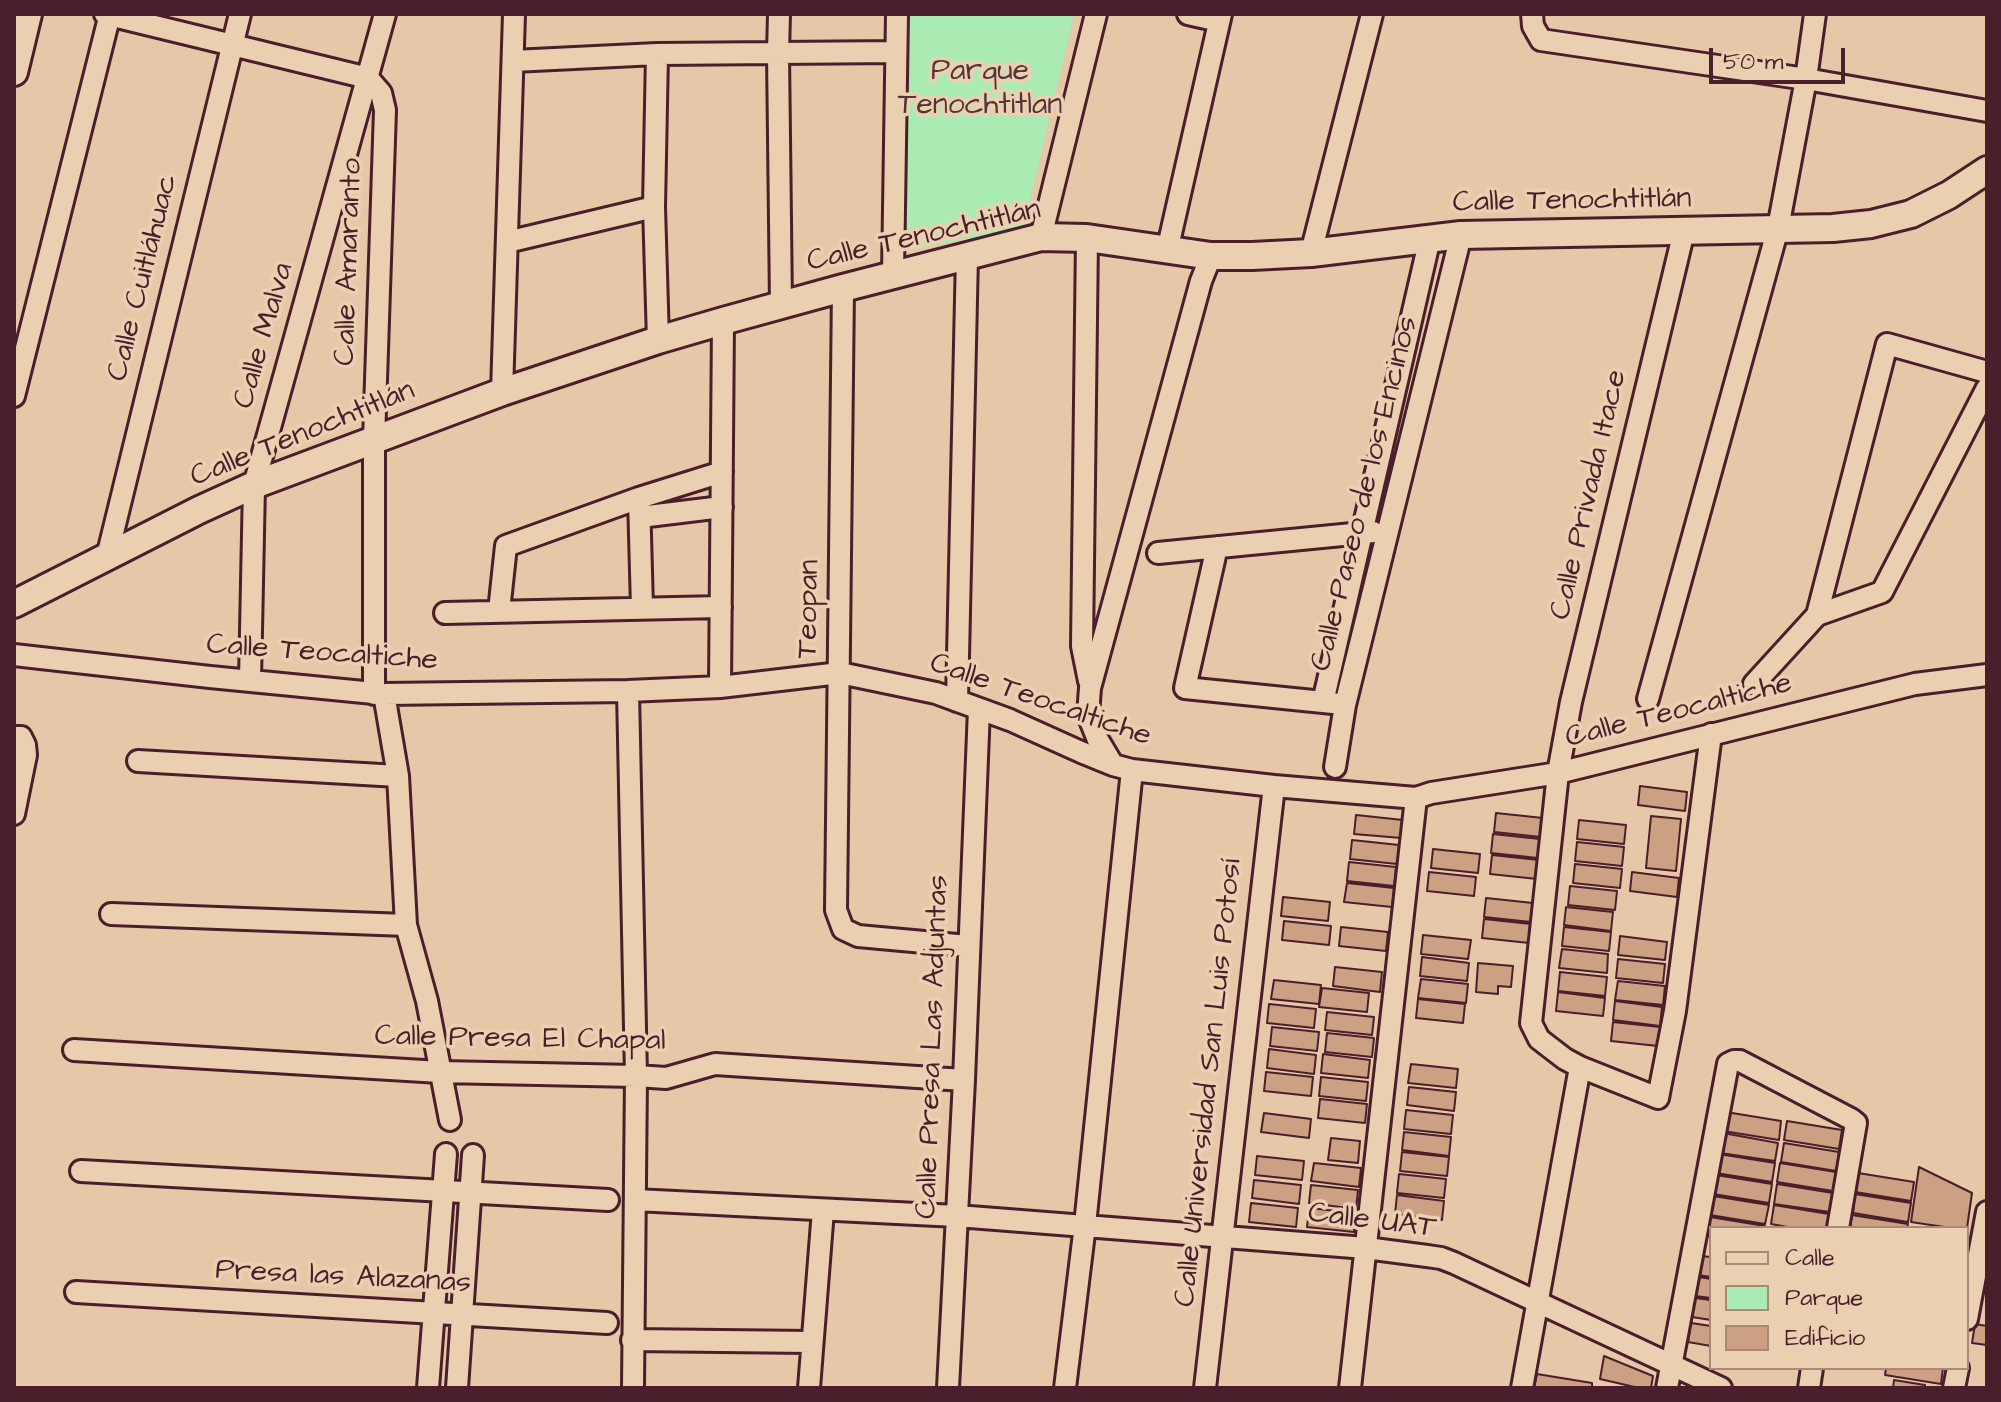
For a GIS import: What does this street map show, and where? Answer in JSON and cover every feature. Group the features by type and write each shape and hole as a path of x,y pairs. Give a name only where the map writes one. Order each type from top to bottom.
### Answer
{"street":[{"path":"14,72 18,42 28,14"},
{"path":"14,396 108,14 368,78"},
{"name":"Calle Cuitláhuac","path":"107,557 240,14"},
{"name":"Calle Malva","path":"250,680 254,485 385,14"},
{"path":"502,392 514,14"},
{"path":"779,14 781,305"},
{"path":"893,274 897,14"},
{"path":"1041,237 1096,14"},
{"path":"1167,251 1220,18 1188,14"},
{"path":"1311,253 1372,14"},
{"path":"1532,14 1533,26 1541,40 1806,79 1987,111"},
{"path":"1648,699 1778,228 1815,14"},
{"path":"513,61 657,54 896,52"},
{"path":"657,54 654,207 658,340"},
{"name":"Calle Amaranto","path":"368,78 381,93 385,110 374,440 379,694 398,776 406,925 427,1001 450,1120"},
{"name":"Calle Tenochtitlán","path":"14,604 254,485 502,392 723,321 1041,237 1087,238 1211,256 1311,253 1461,235 1833,228 1871,224 1911,214 1949,195 1987,170"},
{"path":"507,242 654,207"},
{"name":"Calle Privada Itace","path":"1684,231 1571,702 1558,773 1531,1023 1539,1039 1565,1059 1658,1098 1675,1011 1711,734"},
{"name":"Calle Paseo de los Encinos","path":"1335,767 1345,705 1461,235"},
{"path":"1087,238 1082,646 1090,688"},
{"name":"Calle Paseo de los Encinos","path":"1323,702 1430,238"},
{"path":"957,701 967,255"},
{"path":"1065,1388 1085,1225 1123,767 1098,740 1088,715 1090,688 1201,281 1211,256"},
{"name":"Teopan","path":"843,288 836,910 843,929 858,936 968,946"},
{"path":"1417,296 1444,302"},
{"path":"720,687 723,321"},
{"path":"1754,684 1817,615 1887,344 1987,372"},
{"path":"1817,615 1882,592 1987,388"},
{"path":"499,611 506,546 640,508 722,472"},
{"path":"640,508 722,507"},
{"path":"640,508 642,608"},
{"path":"1158,553 1387,530"},
{"path":"1217,547 1185,688 1345,705"},
{"path":"445,613 721,607"},
{"name":"Calle Teocaltiche","path":"14,655 379,694 720,687 840,673 936,693 1123,767 1274,786 1416,798 1558,773 1915,684 1987,675"},
{"path":"628,691 636,1076 633,1388"},
{"name":"Calle Presa Las Adjuntas","path":"948,1388 979,709"},
{"path":"14,737 21,737 26,755 14,814"},
{"path":"138,761 398,776"},
{"name":"Calle Universidad San Luis Potosí","path":"1205,1388 1274,786"},
{"path":"1350,1388 1416,798"},
{"path":"111,914 406,925"},
{"name":"Calle Presa El Chapal","path":"74,1050 440,1072 666,1078 715,1064 964,1080"},
{"path":"1667,1388 1728,1064 1740,1061 1856,1123 1838,1226"},
{"path":"1522,1388 1580,1067"},
{"path":"428,1388 446,1154"},
{"path":"457,1388 473,1155"},
{"path":"81,1171 608,1200"},
{"name":"Calle UAT","path":"635,1200 1085,1225 1366,1248 1441,1258 1721,1388"},
{"path":"809,1388 823,1210"},
{"path":"1969,1308 1987,1212"},
{"name":"Presa las Alazanas","path":"76,1292 607,1323"},
{"path":"632,1340 811,1342"}],"green space":[{"name":"Parque Tenochtitlan","path":"909,14 1074,14 1023,229 907,250"}],"building":[{"path":"1640,786 1687,792 1685,811 1638,805"},
{"path":"1496,813 1543,818 1541,837 1494,832"},
{"path":"1356,815 1403,820 1401,838 1354,834"},
{"path":"1651,816 1681,819 1676,871 1646,868"},
{"path":"1579,820 1626,825 1624,844 1577,839"},
{"path":"1493,834 1540,839 1538,858 1491,853"},
{"path":"1352,840 1399,845 1397,864 1350,859"},
{"path":"1577,842 1624,847 1622,866 1575,861"},
{"path":"1433,849 1480,854 1478,873 1431,868"},
{"path":"1492,855 1539,860 1537,879 1490,874"},
{"path":"1349,862 1396,867 1394,886 1347,881"},
{"path":"1575,864 1622,869 1620,888 1573,883"},
{"path":"1429,872 1476,877 1474,896 1427,891"},
{"path":"1632,872 1679,878 1677,897 1630,891"},
{"path":"1347,883 1394,888 1392,907 1344,902"},
{"path":"1570,886 1617,891 1615,910 1568,905"},
{"path":"1283,897 1330,902 1328,921 1281,916"},
{"path":"1486,898 1533,903 1531,922 1484,917"},
{"path":"1566,907 1613,912 1611,931 1564,925"},
{"path":"1484,919 1531,924 1529,943 1482,938"},
{"path":"1284,921 1331,926 1329,945 1282,940"},
{"path":"1341,927 1388,932 1386,951 1339,946"},
{"path":"1564,927 1611,932 1609,951 1562,946"},
{"path":"1423,935 1471,940 1468,959 1421,954"},
{"path":"1620,936 1667,942 1665,960 1618,955"},
{"path":"1562,949 1608,954 1607,973 1559,968"},
{"path":"1422,957 1469,963 1467,981 1420,976"},
{"path":"1618,959 1665,964 1663,983 1616,978"},
{"path":"1478,963 1513,966 1511,987 1498,986 1498,994 1476,992"},
{"path":"1335,967 1382,972 1380,992 1333,986"},
{"path":"1560,972 1607,977 1605,996 1558,991"},
{"path":"1421,979 1468,984 1466,1003 1418,998"},
{"path":"1274,980 1321,985 1319,1004 1271,999"},
{"path":"1618,981 1665,986 1663,1005 1615,1000"},
{"path":"1322,988 1369,993 1367,1012 1319,1007"},
{"path":"1558,992 1605,998 1603,1016 1556,1011"},
{"path":"1418,999 1465,1004 1463,1023 1416,1018"},
{"path":"1615,1001 1662,1007 1660,1026 1613,1020"},
{"path":"1269,1004 1316,1009 1314,1028 1267,1023"},
{"path":"1327,1012 1374,1017 1372,1035 1325,1030"},
{"path":"1613,1022 1660,1027 1658,1046 1611,1041"},
{"path":"1272,1027 1319,1032 1317,1051 1270,1046"},
{"path":"1327,1033 1374,1038 1372,1057 1325,1052"},
{"path":"1269,1049 1316,1055 1314,1074 1267,1068"},
{"path":"1323,1054 1370,1060 1368,1078 1321,1073"},
{"path":"1411,1064 1458,1069 1456,1088 1408,1083"},
{"path":"1266,1072 1313,1077 1311,1096 1264,1091"},
{"path":"1321,1077 1368,1082 1366,1101 1319,1096"},
{"path":"1409,1087 1456,1092 1454,1111 1407,1105"},
{"path":"1320,1099 1367,1104 1365,1123 1318,1118"},
{"path":"1406,1110 1453,1115 1451,1134 1404,1129"},
{"path":"1726,1112 1781,1121 1779,1140 1723,1131"},
{"path":"1264,1113 1311,1119 1309,1138 1261,1132"},
{"path":"1787,1121 1842,1130 1839,1149 1784,1140"},
{"path":"1404,1132 1451,1137 1449,1156 1402,1150"},
{"path":"1723,1133 1778,1143 1775,1161 1720,1153"},
{"path":"1331,1138 1360,1141 1358,1163 1328,1160"},
{"path":"1784,1143 1839,1152 1836,1171 1781,1162"},
{"path":"1402,1152 1449,1157 1447,1176 1400,1171"},
{"path":"1719,1154 1775,1163 1772,1182 1716,1173"},
{"path":"1257,1156 1304,1161 1302,1180 1255,1175"},
{"path":"1314,1163 1361,1168 1359,1187 1311,1181"},
{"path":"1780,1163 1836,1172 1833,1191 1777,1182"},
{"path":"1919,1167 1972,1193 1967,1226 1911,1222"},
{"path":"1858,1173 1914,1182 1911,1201 1855,1192"},
{"path":"1399,1174 1446,1179 1444,1198 1397,1193"},
{"path":"1716,1175 1772,1184 1769,1203 1713,1194"},
{"path":"1254,1180 1301,1185 1299,1204 1252,1198"},
{"path":"1777,1184 1833,1193 1830,1212 1774,1204"},
{"path":"1311,1185 1358,1190 1356,1209 1309,1203"},
{"path":"1855,1194 1911,1203 1908,1222 1853,1213"},
{"path":"1397,1195 1444,1201 1442,1220 1395,1214"},
{"path":"1713,1196 1769,1205 1765,1224 1710,1215"},
{"path":"1251,1203 1298,1208 1296,1227 1249,1222"},
{"path":"1774,1205 1829,1214 1827,1226 1771,1224"},
{"path":"1309,1208 1356,1213 1354,1232 1307,1227"},
{"path":"1852,1215 1908,1224 1908,1226 1850,1226"},
{"path":"1710,1217 1765,1226 1709,1226 1709,1237 1706,1236"},
{"path":"1701,1256 1709,1257 1709,1277 1698,1275"},
{"path":"1699,1277 1709,1279 1709,1298 1695,1296"},
{"path":"1695,1298 1709,1300 1709,1320 1692,1317"},
{"path":"1691,1323 1709,1326 1709,1346 1688,1342"},
{"path":"1975,1324 1987,1326 1987,1345 1972,1343"},
{"path":"1604,1356 1653,1376 1651,1388 1600,1379"},
{"path":"1886,1370 1943,1370 1941,1384 1885,1375"},
{"path":"1537,1374 1592,1383 1592,1388 1534,1388"},
{"path":"1894,1380 1925,1385 1925,1388 1893,1388"}]}
